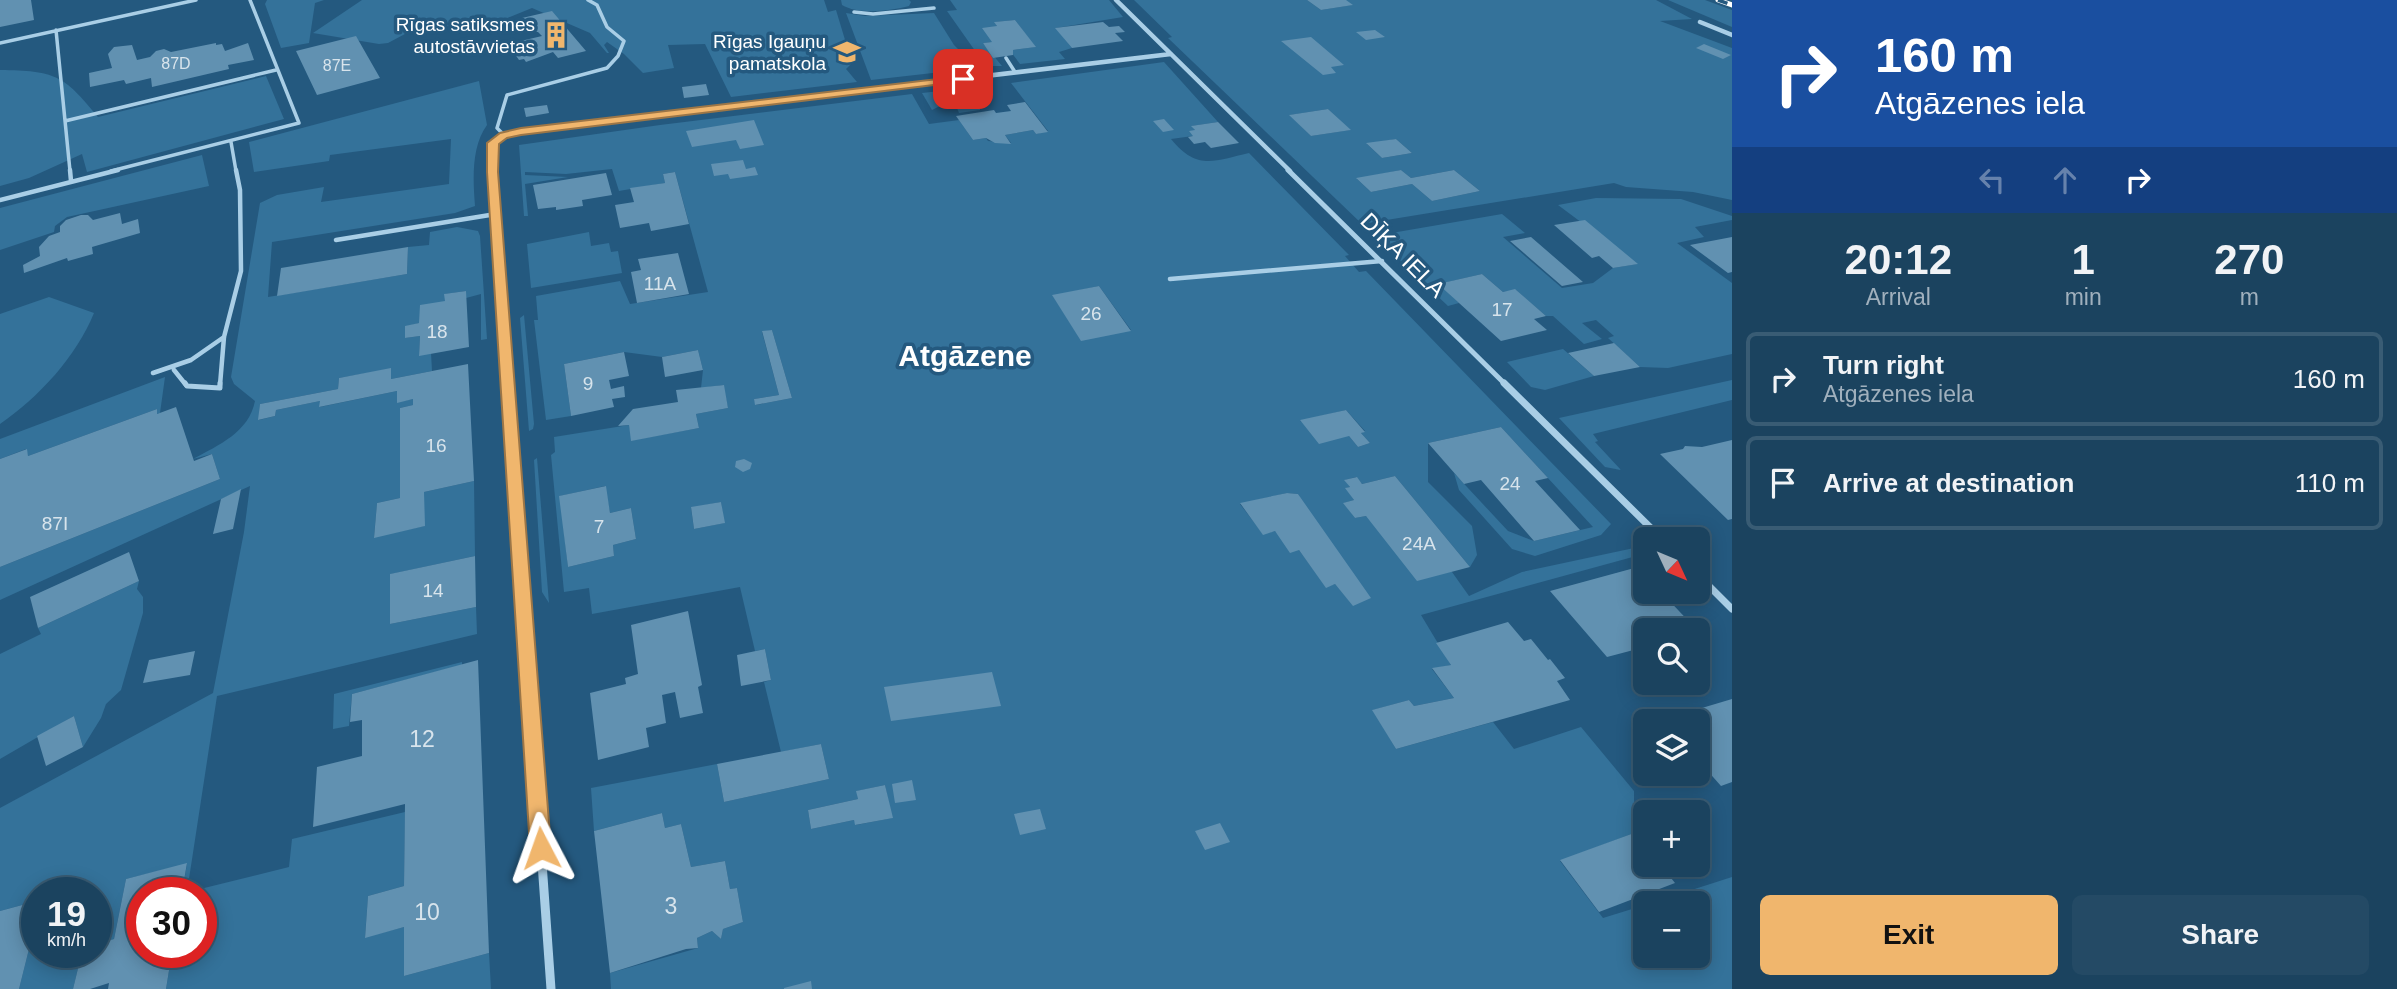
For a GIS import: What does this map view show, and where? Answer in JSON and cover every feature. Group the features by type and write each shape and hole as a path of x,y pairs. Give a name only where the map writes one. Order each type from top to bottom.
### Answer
{"street":[{"name":"DĪĶA IELA","path":"1116,0 1650,527"},
{"path":"1700,22 1732,35"},
{"path":"551,989 493,143 504,135 1171,54"},
{"path":"1710,587 1732,609"}],"lane":[{"path":"0,43 196,0"},
{"path":"0,200 299,123 250,0"},
{"path":"504,135 497,128 507,95 607,68 618,56 624,41 607,27 597,5 588,0"},
{"path":"854,12 873,14 934,8"},
{"path":"56,30 71,181"},
{"path":"1006,58 1015,72"},
{"path":"65,121 276,70"},
{"path":"174,369 187,386 220,388 224,337 241,271 242,254 240,190 231,142"},
{"path":"335,240 496,214"},
{"path":"1170,279 1382,261"},
{"path":"153,373 174,369 203,354 224,337"}],"shaded area":[{"path":"267,0 324,0 315,3 309,43 281,48 265,4"},
{"path":"362,0 824,0 828,12 836,10 852,63 846,69 857,82 731,97 705,44 668,45 674,68 643,73 607,42 604,45 609,53 590,33 532,8 480,29 420,26 388,43 379,44 313,33"},
{"path":"841,0 911,2 909,6 902,8 865,11 842,5"},
{"path":"950,0 1109,0 1123,17 1056,28 1072,48 1059,52 1065,59 1020,64 1011,52 1035,47 1015,20 995,22 997,26 992,42 983,43 1002,66 990,66 978,55 947,11 957,10"},
{"path":"1134,0 1307,0 1321,10 1352,5 1341,0 1656,0 1692,19 1660,21 1732,48 1732,200 1693,192 1626,187 1614,183 1362,224 1168,38 1172,37","holes":["1328,109 1350,130 1311,136 1290,115","1396,139 1412,153 1382,158 1367,144","1401,170 1411,178 1454,170 1480,191 1432,201 1412,184 1371,192 1357,179"]},
{"path":"1668,0 1705,0 1732,10 1732,27"},
{"path":"846,13 865,16 934,13 954,45 977,68 871,80"},
{"path":"1164,62 1218,122 1192,126 1195,130 1193,136 1171,139 1180,149 1198,160 1207,161 1249,153 1349,255 1345,256 1359,272 1366,271 1611,524 1601,535 1535,556 1512,549 1459,490 1454,473 1508,531 1534,541 1593,527 1501,427 1428,443 1428,482 1472,526 1477,555 1470,567 1395,476 1362,484 1356,477 1345,480 1350,487 1346,488 1354,500 1344,503 1355,518 1366,516 1452,572 1469,596 1522,572 1633,548 1633,557 1421,615 1451,665 1432,669 1454,698 1414,706 1409,700 1373,710 1396,749 1493,722 1514,749 1581,727 1634,791 1633,833 1560,861 1603,918 1633,909 1633,968 1710,968 1710,891 1688,891 1732,877 1732,989 611,989 610,973 698,948 697,938 712,931 721,939 723,929 743,922 737,888 730,889 725,861 691,867 681,824 665,828 662,813 594,831 591,788 717,764 724,802 829,779 821,744 781,752 764,682 771,680 765,649 755,651 740,587 592,614 589,588 564,592 551,455 555,452 554,437 629,425 632,440 699,428 696,414 728,408 723,385 701,388 703,370 698,350 662,357 624,352 564,364 571,416 546,420 534,320 538,320 536,296 620,281 630,304 708,292 675,172 663,174 665,183 619,191 612,169 566,174 525,172 525,175 568,177 525,184 528,216 524,216 519,145 912,94 929,124 959,120 973,140 986,138 988,141 1011,143 1005,135 1033,130 1036,134 1048,131 1011,83","holes":["1099,286 1131,330 1081,340 1053,296","772,330 792,398 756,405 754,399 779,395 762,332","1346,410 1365,431 1361,433 1370,443 1358,447 1349,436 1300,421","605,486 610,513 631,508 636,539 613,545 614,556 568,567 560,496","1287,493 1298,494 1353,605 1335,584 1326,587 1299,550 1275,531 1263,534 1240,504","721,502 724,523 694,529 691,508","885,785 892,818 856,825 854,820 811,829 808,810 858,799 857,791"]},
{"path":"0,70 34,72 56,78 76,92 98,117 266,76 284,119 87,172 82,154 29,178 0,186"},
{"path":"479,81 487,125 476,153 475,206 455,213 272,242 268,297 407,274 408,247 429,245 430,232 457,227 478,231 487,339 481,340 481,294 466,298 466,291 445,294 445,301 419,323 405,327 405,338 420,336 419,355 431,353 432,371 391,379 391,369 339,378 338,389 260,404 259,420 275,416 276,410 320,401 320,407 397,391 397,402 413,399 413,405 400,408 400,498 377,503 374,537 424,526 424,492 474,481 475,556 391,574 390,624 476,607 477,634 217,696 189,877 185,877 187,864 126,877 112,940 112,877 21,877 21,905 0,911 0,808 213,693 244,532 250,486 0,600 0,567 220,479 212,454 193,459 222,443 240,429 252,412 255,401 234,384 231,377 260,203 277,195 324,187 321,202 449,184 451,139 330,155 329,161 254,172 249,142"},
{"path":"984,86 992,98 980,104 980,110 959,113 957,108 940,106 932,110 922,93"},
{"path":"202,155 209,186 67,217 55,226 54,232 0,250 0,208"},
{"path":"1596,198 1681,199 1732,216 1732,220 1695,227 1704,237 1677,243 1732,283 1732,354 1668,368 1640,367 1608,338 1614,336 1596,320 1582,323 1602,339 1584,344 1553,316 1546,316 1516,290 1503,292 1482,274 1439,284 1459,303 1448,306 1374,236 1502,214 1525,233 1503,237 1562,288 1593,283 1613,268 1637,264 1558,205"},
{"path":"589,232 591,246 609,243 611,252 618,251 622,273 531,288 527,244"},
{"path":"49,297 94,313 77,345 55,375 29,401 0,424 0,314"},
{"path":"524,315 534,424 529,431 520,318"},
{"path":"1563,349 1594,376 1545,390 1531,387 1507,362"},
{"path":"165,377 160,413 157,414 157,409 28,456 26,449 0,459 0,439"},
{"path":"1732,380 1732,400 1593,434 1598,441 1595,442 1621,470 1605,467 1559,418"},
{"path":"537,458 549,603 542,592 534,460"},
{"path":"139,581 137,589 143,597 143,613 121,690 106,704 101,718 83,747 74,716 0,759 0,654 41,634 38,628"},
{"path":"462,662 462,665 352,694 349,726 333,729 334,694"},
{"path":"405,812 404,886 368,896 365,937 404,927 404,976 489,953 491,989 166,989 169,968 217,968 217,885 289,867 292,839"},
{"path":"24,968 78,968 73,989 19,989"}],"building":[{"path":"0,0 31,0 34,20 0,27"},
{"path":"1307,0 1346,0 1353,5 1321,10"},
{"name":"Rīgas satiksmes autostāvvietas","path":"552,11 586,51 558,58 553,52 526,62 524,59 519,60 508,44 542,36 533,32 522,18"},
{"path":"1015,20 1036,47 1013,50 1013,55 993,58 983,43 992,42 982,28 997,26 994,22"},
{"path":"1103,22 1109,27 1119,26 1125,32 1115,33 1123,41 1072,48 1055,28"},
{"path":"1375,30 1385,37 1366,40 1356,32"},
{"path":"356,36 380,78 317,95 296,51"},
{"path":"1311,37 1344,65 1331,67 1336,73 1323,75 1281,41"},
{"path":"248,43 254,60 228,65 229,69 152,87 151,78 126,84 124,80 90,87 89,73 112,68 108,54 114,47 132,45 137,60 150,57 156,51 164,49 171,52 222,44 225,51"},
{"path":"1704,44 1731,55 1723,59 1696,48"},
{"path":"706,84 709,95 684,98 682,87"},
{"path":"1025,102 1048,132 1036,134 1033,130 1005,135 1011,144 995,143 986,138 973,140 956,116 994,110 996,113 1011,111 1007,105"},
{"path":"547,105 549,113 526,117 524,108"},
{"path":"1328,109 1351,130 1311,136 1289,115"},
{"path":"1164,119 1174,130 1163,132 1153,121"},
{"path":"754,120 764,145 740,149 736,140 692,147 686,131"},
{"path":"1218,122 1239,143 1211,148 1205,142 1194,144 1188,137 1193,136 1189,131 1195,130 1191,126"},
{"path":"1396,139 1412,153 1382,158 1366,143"},
{"path":"743,160 746,169 755,167 758,175 730,179 728,174 714,176 711,164"},
{"path":"1401,170 1411,178 1454,170 1480,191 1432,201 1412,184 1371,192 1356,178"},
{"path":"675,172 689,224 651,231 649,223 620,228 615,205 634,202 630,188 665,183 663,174"},
{"path":"606,173 612,195 582,200 583,206 556,210 556,207 538,209 533,185"},
{"path":"120,213 122,224 138,219 140,233 92,247 93,254 68,261 67,258 24,273 23,265 40,256 39,247 49,236 60,232 60,226 66,220 88,215 93,220"},
{"path":"1585,220 1638,264 1613,268 1599,256 1592,258 1554,225"},
{"path":"1531,237 1583,282 1562,286 1510,241"},
{"path":"1732,237 1732,272 1728,273 1690,245"},
{"path":"408,247 407,274 277,296 281,268"},
{"path":"678,253 689,294 637,303 631,272 641,270 638,259"},
{"path":"1482,274 1503,292 1515,289 1546,316 1534,319 1547,330 1501,341 1438,284"},
{"path":"1099,286 1131,331 1081,341 1052,295"},
{"path":"466,291 469,347 419,356 420,336 405,338 405,326 419,323 420,305 445,301 444,294"},
{"path":"772,330 792,398 755,405 754,399 779,395 762,331"},
{"path":"1614,343 1640,367 1594,376 1568,353"},
{"path":"698,350 703,370 665,377 662,357"},
{"path":"624,352 629,376 609,380 611,389 624,386 625,397 612,399 614,407 571,416 564,364"},
{"path":"468,364 474,481 424,492 425,526 374,538 377,503 400,498 400,408 413,405 413,399 397,403 397,391 319,407 320,401 276,410 275,416 258,420 260,404 338,389 339,378 391,368 391,379"},
{"path":"724,385 728,408 696,414 699,428 631,441 629,425 618,426 633,409 678,402 676,390"},
{"path":"176,407 194,461 212,454 220,479 0,567 0,459 27,449 28,456 157,409 157,414"},
{"path":"1346,410 1365,432 1361,433 1370,443 1358,447 1349,436 1319,444 1300,420"},
{"path":"1501,427 1548,478 1535,481 1580,530 1534,541 1481,480 1464,484 1428,443"},
{"path":"1732,440 1732,519 1728,520 1660,454 1683,449 1685,446 1702,447"},
{"path":"744,459 752,463 750,469 743,472 735,467 736,461"},
{"path":"1395,476 1470,567 1417,581 1366,516 1355,518 1343,503 1354,500 1345,488 1350,487 1344,480 1357,477 1362,484"},
{"path":"606,486 610,513 631,508 636,539 613,545 614,556 568,567 559,496"},
{"path":"241,489 233,529 213,534 221,499"},
{"path":"1287,493 1298,494 1371,598 1353,606 1335,584 1326,588 1299,550 1290,553 1275,531 1263,535 1240,503"},
{"path":"721,502 725,523 694,529 691,507"},
{"path":"129,552 139,581 38,628 30,597"},
{"path":"475,556 476,607 390,624 390,574"},
{"path":"1633,568 1633,604 1672,604 1686,618 1633,618 1633,650 1607,657 1550,591"},
{"path":"688,611 702,685 698,687 703,713 680,718 675,692 662,695 666,723 646,728 649,747 598,760 590,693 626,684 625,678 638,674 631,625"},
{"path":"1508,622 1524,641 1531,639 1548,660 1550,659 1565,678 1557,681 1570,700 1396,749 1372,710 1409,700 1414,706 1454,698 1432,668 1451,665 1436,643"},
{"path":"765,649 771,680 741,686 737,655"},
{"path":"195,651 190,675 143,683 149,660"},
{"path":"478,660 489,953 404,976 404,927 365,938 368,896 404,886 405,804 313,827 317,767 362,756 362,720 350,722 352,694"},
{"path":"992,672 1001,706 891,721 884,687"},
{"path":"1732,699 1732,782 1721,786 1710,774 1710,709 1698,709"},
{"path":"74,716 83,747 46,766 37,736"},
{"path":"821,744 829,779 724,802 717,764"},
{"path":"912,780 916,800 895,803 892,784"},
{"path":"885,785 893,818 855,825 854,820 811,829 808,810 858,799 856,791"},
{"path":"1040,809 1046,829 1020,835 1014,814"},
{"path":"662,813 665,828 681,824 691,867 725,861 730,889 737,888 743,922 723,929 721,939 712,931 697,938 698,948 686,949 610,973 594,831"},
{"path":"1220,823 1230,842 1205,850 1195,831"},
{"path":"1633,833 1633,877 1670,877 1675,883 1654,891 1633,891 1633,899 1599,912 1560,860"},
{"path":"187,863 185,877 134,877"},
{"path":"126,879 126,968 169,968 166,989 108,989 109,983 90,989 73,989 78,968 112,968 114,939"},
{"path":"21,905 21,968 24,968 19,989 0,989 0,911"},
{"path":"811,981 812,989 784,989 784,988"}],"railway":[{"path":"1718,0 1732,5"}],"place":[{"name":"Rīgas satiksmes autostāvvietas","path":"556,35"},
{"name":"Rīgas Igauņu pamatskola","path":"847,52"}],"district":[{"name":"Atgāzene","path":"965,355"}],"route":[{"path":"541,848 492,172 493,143 504,135 521,131 963,79"}]}
